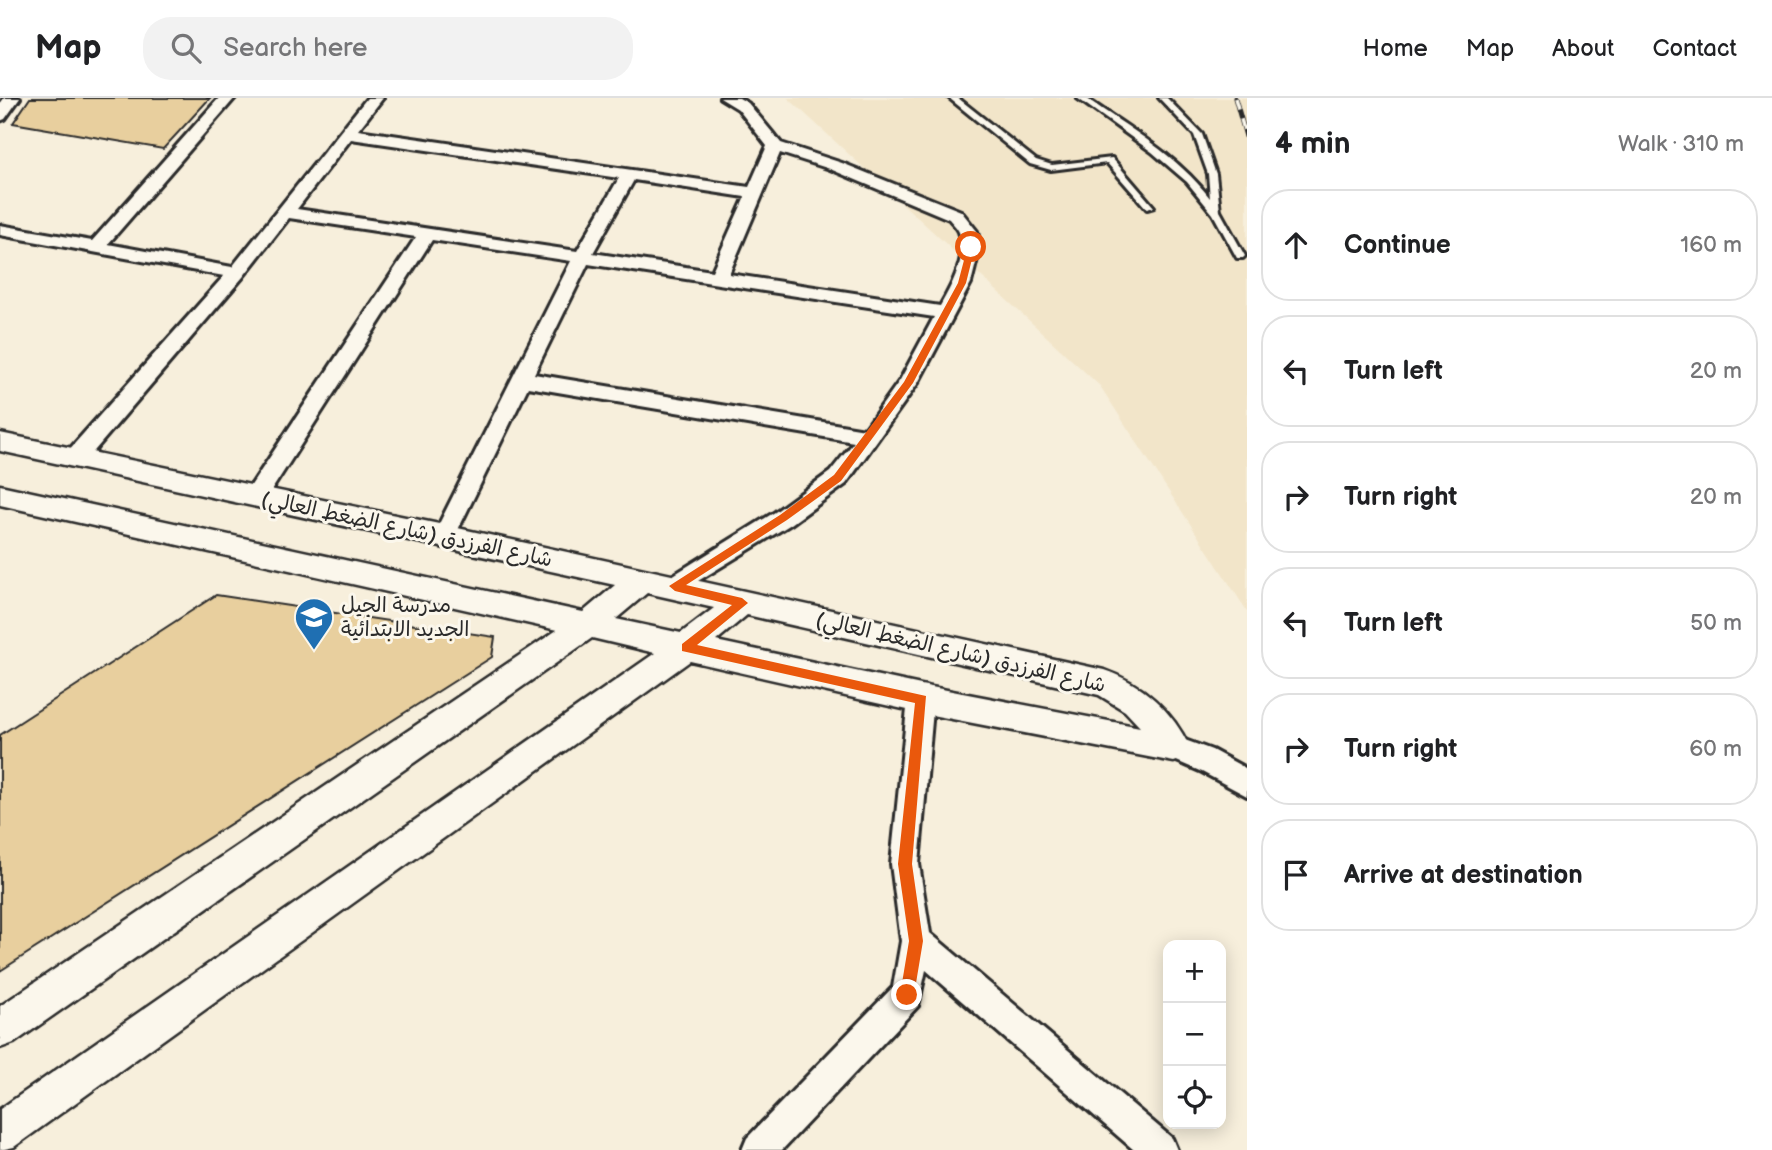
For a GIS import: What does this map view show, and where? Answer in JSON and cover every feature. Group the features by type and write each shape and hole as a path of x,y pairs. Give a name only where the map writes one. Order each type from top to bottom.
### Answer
{"street":[{"path":"0,116 12,98"},
{"path":"97,246 227,98"},
{"path":"75,458 237,273 375,98"},
{"path":"675,586 783,518 838,478 908,383 962,283 971,247 963,222 955,215 836,166 775,146 743,106 728,98"},
{"path":"346,133 755,193"},
{"path":"719,276 775,146"},
{"path":"444,536 583,257 628,176"},
{"path":"284,212 719,276 948,313"},
{"path":"0,230 237,273"},
{"path":"256,496 426,235"},
{"path":"523,379 870,436"},
{"name":"شارع الفرزدق (شارع الضغط العالي)","path":"0,442 675,586 1104,683 1126,693 1145,708 1174,748"},
{"path":"0,495 922,699 1174,748 1203,757 1227,769 1247,784"},
{"path":"0,1029 588,625 642,580"},
{"path":"0,1133 686,647 742,603"},
{"path":"759,1150 907,995 916,941 905,864 922,699"},
{"path":"916,941 1160,1150"}],"lane":[{"path":"953,98 1033,162 1051,168 1109,160 1150,206"},
{"path":"1081,98 1158,153 1216,211 1240,256"},
{"path":"1163,98 1198,134 1212,174 1216,211"}],"shaded area":[{"path":"788,98 1247,98 1247,611 1100,386"}],"building":[{"path":"30,98 210,98 163,149 13,123"},
{"name":"مدرسة الجيل الجديد الابتدائية","path":"216,595 495,637 492,657 0,971 0,735"}],"railway":[{"path":"1235,98 1247,140"}],"place":[{"name":"مدرسة الجيل الجديد الابتدائية","path":"314,651"}],"route":[{"path":"907,995 916,941 905,864 922,699 686,647 742,603 675,586 783,518 838,478 908,383 962,283 971,247"}]}
